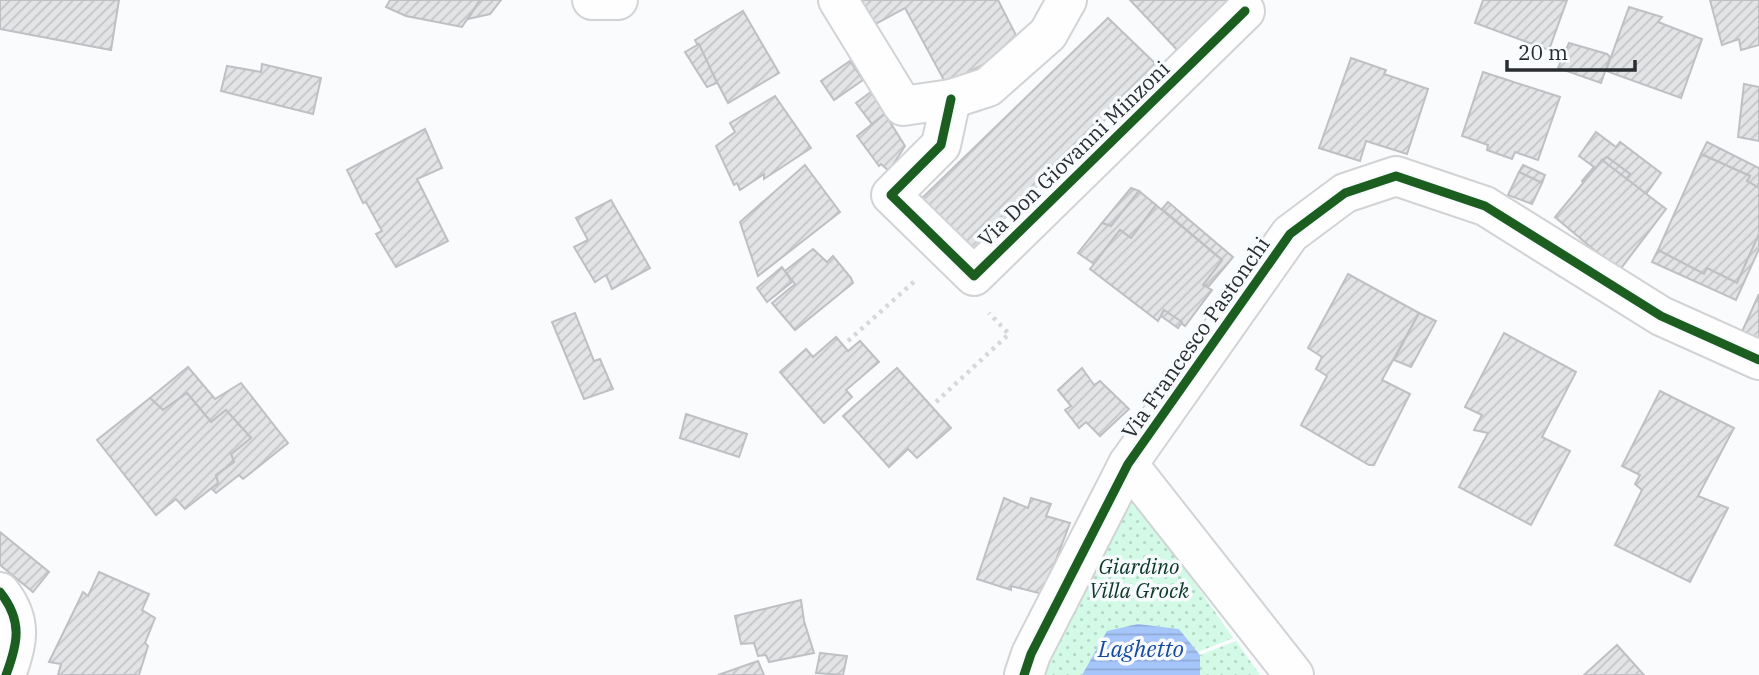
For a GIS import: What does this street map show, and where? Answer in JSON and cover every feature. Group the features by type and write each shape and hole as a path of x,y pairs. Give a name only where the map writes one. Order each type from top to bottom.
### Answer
{"street":[{"path":"592,0 618,0"},
{"path":"838,0 903,106 951,99 988,87 1048,34 1068,0"},
{"name":"Via Don Giovanni Minzoni","path":"951,99 941,145 891,195 974,276 1245,11"},
{"name":"Via Francesco Pastonchi","path":"1024,675 1031,654 1128,464 1290,234 1345,193 1396,176 1485,206 1661,316 1759,360"},
{"path":"1128,464 1294,675"},
{"path":"0,592 8,602 16,621 16,647 6,675"}],"path":[{"path":"848,341 903,293"},
{"path":"936,402 1009,334 985,308"}],"green space":[{"name":"Giardino Villa Grock","path":"1132,492 1233,638 1198,652 1179,629 1138,624 1107,632 1082,675 1044,675"},
{"name":"Giardino Villa Grock","path":"1236,641 1260,675 1200,675 1200,655"}],"water":[{"name":"Laghetto","path":"1138,624 1179,629 1200,655 1200,675 1082,675 1107,631"}],"building":[{"path":"0,0 119,0 111,50 0,29"},
{"path":"390,0 480,0 462,27 406,16 386,7"},
{"path":"480,0 501,0 490,14 468,19"},
{"path":"855,0 998,0 1021,45 946,84 905,8 870,27"},
{"path":"1130,0 1237,0 1182,55"},
{"path":"1483,0 1567,0 1549,50 1475,23"},
{"path":"1710,0 1759,0 1759,45 1741,50 1739,39 1722,45"},
{"path":"1629,7 1662,17 1658,22 1702,39 1681,98 1606,71"},
{"path":"743,11 779,73 728,103 695,40"},
{"path":"1108,18 1160,68 969,253 917,203"},
{"path":"1569,43 1610,57 1601,83 1558,68"},
{"path":"699,44 717,83 707,87 685,52"},
{"path":"1351,58 1386,70 1384,74 1428,89 1407,154 1366,141 1360,161 1319,148"},
{"path":"850,61 863,80 834,100 821,81"},
{"path":"262,64 321,78 313,114 221,91 227,66 261,72"},
{"path":"1483,72 1560,97 1538,160 1515,152 1512,159 1487,150 1488,145 1462,136"},
{"path":"1744,84 1759,87 1759,141 1738,137"},
{"path":"871,92 885,114 872,124 856,103"},
{"path":"775,96 811,148 764,179 764,174 740,190 737,183 734,185 716,146 735,132 730,123"},
{"path":"885,114 905,146 889,171 881,164 879,166 857,136"},
{"path":"425,129 442,168 417,179 448,241 396,267 376,234 382,231 366,202 363,203 347,170"},
{"path":"1596,132 1616,147 1620,142 1661,173 1646,194 1626,179 1630,174 1607,157 1583,183 1594,167 1579,156"},
{"path":"1707,142 1759,168 1759,188 1747,181 1750,176 1701,154"},
{"path":"1701,154 1750,176 1747,181 1759,188 1759,234 1737,283 1707,268 1704,274 1658,250"},
{"path":"1607,157 1630,174 1626,179 1602,160"},
{"path":"1602,160 1666,209 1619,271 1555,217"},
{"path":"805,165 840,212 758,276 740,222"},
{"path":"1523,165 1545,175 1542,183 1519,172"},
{"path":"1519,172 1542,183 1532,204 1508,195"},
{"path":"1131,188 1139,191 1111,226 1102,223"},
{"path":"1139,191 1156,205 1131,238 1120,230 1094,264 1078,253 1102,223 1111,226"},
{"path":"611,200 650,268 612,289 606,275 595,282 574,247 588,240 576,218"},
{"path":"1168,202 1233,257 1209,286 1203,285 1222,260 1162,209"},
{"path":"1156,205 1222,260 1203,285 1212,290 1185,326 1164,310 1158,321 1090,269 1120,230 1131,238"},
{"path":"1759,234 1759,249 1736,300 1652,262 1658,250 1704,274 1707,268 1737,283"},
{"path":"813,249 827,262 833,256 853,283 795,330 772,303 795,284 785,271"},
{"path":"782,267 792,282 767,302 757,288"},
{"path":"1348,274 1419,313 1382,380 1410,394 1374,465 1369,465 1301,425 1327,376 1316,369 1322,357 1308,348"},
{"path":"1759,294 1759,344 1740,336"},
{"path":"1164,310 1182,322 1178,328 1161,316"},
{"path":"575,313 594,361 600,359 613,389 584,399 552,322"},
{"path":"1419,313 1436,321 1411,367 1394,360"},
{"path":"1504,333 1576,372 1542,437 1570,451 1531,525 1459,487 1488,433 1474,430 1482,415 1465,407"},
{"path":"836,337 848,351 860,341 879,362 846,390 852,397 824,423 780,372 806,349 813,357"},
{"path":"188,367 215,399 241,383 288,443 243,479 239,475 216,493 211,488 218,483 216,475 234,462 231,454 251,438 226,410 211,422 187,393 163,410 150,398"},
{"path":"897,368 951,428 917,458 908,449 889,467 843,416"},
{"path":"1082,368 1094,385 1100,381 1129,409 1100,436 1086,422 1079,428 1065,410 1071,406 1058,390"},
{"path":"1660,391 1734,428 1698,496 1728,508 1690,582 1615,545 1642,490 1635,484 1640,475 1622,466"},
{"path":"187,393 211,422 226,410 251,438 231,454 234,462 216,475 218,483 185,509 176,499 156,515 97,440 150,398 163,410"},
{"path":"686,414 747,434 739,457 680,438"},
{"path":"1004,498 1028,508 1031,498 1051,504 1046,516 1070,523 1043,594 1011,586 1011,590 977,579"},
{"path":"0,532 49,572 33,592 0,565"},
{"path":"99,572 149,594 142,610 155,618 145,643 148,646 139,675 58,675 61,664 49,662 83,592 88,596"},
{"path":"801,600 814,653 769,662 766,655 758,656 754,643 741,644 735,616"},
{"path":"1617,645 1644,675 1584,675"},
{"path":"820,653 847,656 843,675 816,673"},
{"path":"758,661 764,675 718,675"}],"cycle path":[{"path":"951,99 941,145 891,195 974,276 1245,11"},
{"path":"1024,675 1031,654 1128,464 1290,234 1345,193 1396,176 1485,206 1661,316 1759,360"},
{"path":"0,592 12,613 16,632 6,675"}]}
